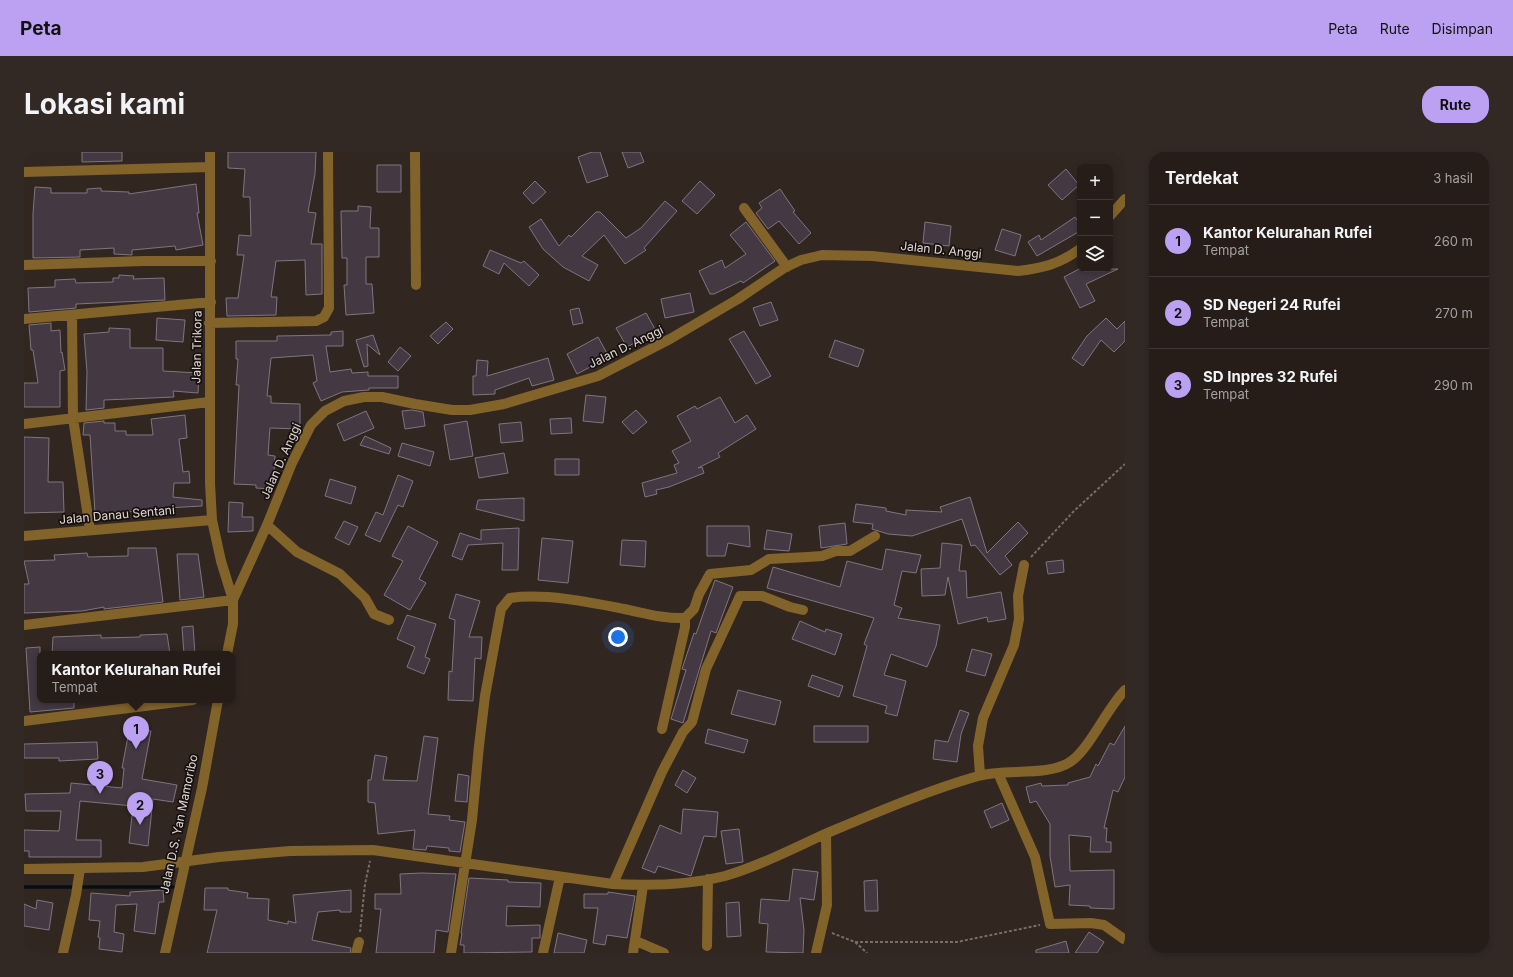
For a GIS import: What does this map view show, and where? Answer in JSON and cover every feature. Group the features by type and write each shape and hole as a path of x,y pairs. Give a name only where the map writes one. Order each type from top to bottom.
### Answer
{"street":[{"name":"Jalan Trikora","path":"210,152 211,261 209,402 212,520 233,600"},
{"path":"209,323 316,321 324,317 329,308 328,152"},
{"path":"415,152 416,285"},
{"path":"24,172 210,167"},
{"path":"1113,213 1125,199"},
{"path":"744,208 787,266"},
{"name":"Jalan D. Anggi","path":"233,600 267,525 292,463 311,425 324,411 344,401 364,397 382,397 423,406 470,410 504,404 598,376 670,339 738,299 787,266 802,260 822,255 839,254 933,261 1018,271 1042,268 1063,261 1077,251"},
{"path":"24,265 144,261 211,261"},
{"path":"24,319 210,302"},
{"path":"72,315 73,418 90,530"},
{"path":"24,424 209,402"},
{"name":"Jalan Danau Sentani","path":"24,536 212,520"},
{"path":"267,525 297,552 340,574 365,598 374,614 389,620"},
{"path":"451,953 466,863 485,696 501,609 510,598 528,596 557,599 621,608 670,619 685,618 694,609 699,594 710,574 752,570 769,559 808,558 822,556 836,551 850,551 875,536"},
{"path":"980,775 978,746 983,718 1014,646 1019,619 1018,596 1024,565"},
{"path":"614,884 662,772 683,732 692,722 706,669 740,596 762,596 790,607 803,610"},
{"path":"24,625 233,600 233,624 228,651"},
{"path":"662,729 685,627 685,618"},
{"path":"24,869 79,874 184,862 219,856 290,851 373,850 614,884 643,886 694,882 725,876 770,859 904,802 980,775 1042,770 1070,762 1087,744 1110,708 1125,690"},
{"path":"24,721 169,703"},
{"name":"Jalan D.S. Yan Mamoribo","path":"166,953 184,862 202,788 217,703"},
{"path":"998,773 1035,857 1050,924 1091,923 1104,925 1125,940"},
{"path":"816,953 826,905 826,834"},
{"path":"63,953 76,895 79,874"},
{"path":"543,953 560,877"},
{"path":"708,879 708,946"},
{"path":"633,953 643,886"},
{"path":"636,941 664,953"},
{"path":"356,953 358,942"}],"path":[{"path":"1024,565 1074,511 1125,464"},
{"path":"358,942 363,916 365,884 373,850"},
{"path":"855,942 957,942 1050,924"},
{"path":"822,929 855,942 867,953"}],"building":[{"path":"82,152 122,152 122,161 82,162"},
{"path":"228,152 316,152 315,174 308,212 316,213 311,244 322,244 322,294 306,295 305,260 276,261 271,297 277,297 276,315 227,316 226,298 238,298 244,255 237,255 239,235 251,236 250,197 243,197 245,169 228,168"},
{"path":"592,152 600,152 608,176 587,183 578,157"},
{"path":"622,152 640,152 644,162 628,168"},
{"path":"377,165 401,165 401,192 377,192"},
{"path":"1066,169 1077,183 1077,187 1062,200 1048,185"},
{"path":"535,181 546,192 533,204 523,193"},
{"path":"700,181 715,195 697,214 682,201"},
{"path":"196,184 199,213 197,213 203,245 176,250 175,246 132,250 132,255 114,254 114,248 80,250 80,257 33,258 33,213 35,187 51,188 51,193 87,193 87,189 101,188 101,191 129,192 129,194"},
{"path":"780,189 795,211 793,212 811,233 799,244 779,221 768,229 756,213 762,208 759,203"},
{"path":"665,201 677,211 644,248 646,250 625,264 604,235 582,256 598,265 589,281 563,267 543,249 529,227 541,219 559,246 569,235 571,237 596,212 600,212 626,238 641,228"},
{"path":"358,206 371,207 370,228 379,228 379,257 366,257 366,284 372,284 374,313 346,315 344,285 347,285 347,258 342,258 341,211 358,211"},
{"path":"1075,217 1077,220 1077,233 1037,256 1028,242 1039,235 1041,240"},
{"path":"746,222 775,261 743,283 741,281 714,294 710,294 699,271 722,260 725,268 746,254 730,235"},
{"path":"925,222 951,226 949,246 923,243"},
{"path":"1002,229 1021,235 1015,256 995,250"},
{"path":"490,250 521,263 524,261 539,275 529,286 504,263 499,274 483,266"},
{"path":"1077,270 1077,272 1112,272 1086,284 1095,301 1080,308 1064,277"},
{"path":"119,275 134,276 133,279 164,278 165,300 76,304 76,308 29,312 28,288 55,287 55,280 75,279 76,283 113,282 113,278 119,278"},
{"path":"690,293 694,312 665,318 661,299"},
{"path":"771,302 778,320 760,326 753,308"},
{"path":"579,308 583,323 573,325 570,310"},
{"path":"646,313 656,331 627,347 616,328"},
{"path":"157,318 185,320 183,342 156,340"},
{"path":"1106,318 1117,329 1125,321 1125,341 1114,352 1101,340 1083,366 1072,358 1087,336"},
{"path":"446,322 453,329 438,344 430,336"},
{"path":"51,323 51,331 60,330 61,353 62,352 65,370 60,371 60,407 24,407 24,383 38,383 33,350 31,350 29,325"},
{"path":"109,328 130,329 130,348 163,348 163,371 199,373 198,393 173,391 174,397 104,400 104,408 86,410 87,372 84,334 109,332"},
{"path":"343,331 343,346 326,346 330,372 351,369 352,373 368,372 368,376 398,376 398,388 369,388 369,390 342,392 321,401 313,383 317,381 313,355 271,358 267,396 271,396 271,403 300,404 300,429 270,428 268,455 275,456 273,489 256,488 256,485 234,484 239,385 236,385 238,359 236,359 236,341 277,341 277,336 331,335 331,332"},
{"path":"744,331 771,376 756,384 729,339"},
{"path":"373,335 380,355 367,344 368,366 364,367 356,340"},
{"path":"598,337 609,357 577,374 567,354"},
{"path":"835,340 864,350 858,367 829,357"},
{"path":"400,347 411,356 398,371 388,362"},
{"path":"548,358 554,380 532,386 529,378 495,390 495,394 473,395 473,376 476,376 477,360 488,361 487,376"},
{"path":"586,395 606,397 603,423 583,421"},
{"path":"720,397 735,423 747,415 756,429 718,453 720,457 698,468 702,467 704,473 669,487 656,490 657,494 645,497 642,483 677,473 674,465 679,463 672,451 691,441 677,416 695,406 697,409"},
{"path":"412,410 423,412 425,426 405,429 402,411"},
{"path":"636,410 647,422 633,434 622,422"},
{"path":"366,411 374,428 344,441 337,424"},
{"path":"185,415 187,438 179,439 183,472 189,471 190,483 174,483 173,497 202,500 202,506 148,509 148,511 95,513 90,435 83,435 84,423 104,421 104,423 115,423 115,431 126,431 126,435 153,435 151,419"},
{"path":"571,418 572,433 551,434 550,419"},
{"path":"467,421 473,456 450,460 444,425"},
{"path":"521,422 523,441 501,443 499,424"},
{"path":"365,436 391,448 389,454 360,445"},
{"path":"24,437 49,438 48,482 63,482 64,512 24,513"},
{"path":"402,443 434,452 430,466 398,456"},
{"path":"504,453 508,473 479,478 475,458"},
{"path":"555,459 579,459 579,475 555,475"},
{"path":"398,475 413,481 403,507 398,505 380,542 365,535 376,512 383,515"},
{"path":"330,479 356,487 351,504 325,496"},
{"path":"970,497 987,553 1018,522 1028,533 1005,556 1012,565 1000,575 975,545 971,546 962,519 912,536 888,534 872,529 873,524 853,522 856,504 886,508 886,511 906,515 906,510 942,512 940,507"},
{"path":"524,498 524,521 476,509 478,500"},
{"path":"229,502 243,503 242,517 253,517 253,531 228,532"},
{"path":"344,521 358,527 349,545 335,538"},
{"path":"845,523 847,544 821,548 819,526"},
{"path":"408,526 438,542 419,579 426,583 410,610 384,595 403,561 392,556"},
{"path":"707,526 749,526 750,547 728,543 725,556 707,556"},
{"path":"519,528 518,570 502,570 503,543 468,545 462,560 452,556 460,533 481,540 481,530"},
{"path":"767,530 792,534 789,551 764,549"},
{"path":"542,538 573,541 568,583 538,580"},
{"path":"622,540 646,541 645,567 620,565"},
{"path":"942,543 962,545 959,571 966,571 967,598 1001,592 1006,619 988,622 987,617 958,624 948,577 945,595 922,596 921,569 940,568"},
{"path":"128,548 156,548 163,602 104,609 104,607 82,611 24,613 24,584 29,584 24,561 55,560 54,555 87,553 88,557 128,556"},
{"path":"886,549 921,555 916,573 902,571 894,605 902,608 898,618 940,625 936,646 927,667 891,654 884,675 906,681 897,716 885,713 887,706 853,696 867,646 864,644 874,618 767,588 773,567 840,587 847,561 882,570"},
{"path":"177,554 198,554 204,597 180,600"},
{"path":"1063,560 1064,572 1048,574 1046,562"},
{"path":"715,580 733,587 716,633 711,631 683,723 671,719 686,670 682,669 694,633 696,634"},
{"path":"456,594 480,601 469,637 482,637 481,659 475,658 473,701 448,700 449,671 452,672 455,620 449,618"},
{"path":"407,615 436,624 425,657 430,659 424,674 407,667 415,647 397,639"},
{"path":"800,621 825,632 826,629 842,634 835,655 792,639"},
{"path":"193,626 195,651 184,651 182,627"},
{"path":"167,634 170,651 52,651 53,637 101,635 101,638 140,637 140,635"},
{"path":"40,647 40,651 37,651 37,703 74,703 74,708 30,712 26,648"},
{"path":"972,649 992,654 985,676 966,671"},
{"path":"812,675 843,686 839,697 808,686"},
{"path":"738,690 781,701 775,725 731,714"},
{"path":"960,710 969,713 961,734 957,762 933,759 935,740 948,742"},
{"path":"130,726 151,731 142,779 177,785 173,802 153,799 148,846 129,843 133,806 80,801 76,840 101,840 101,857 29,857 29,851 24,851 24,830 59,831 61,811 26,811 25,794 70,793 71,783 122,788 124,768 122,768"},
{"path":"814,726 868,726 868,742 814,742"},
{"path":"1125,726 1125,777 1118,792 1113,790 1104,828 1107,828 1106,842 1111,842 1111,852 1090,852 1091,837 1069,835 1070,871 1114,870 1114,909 1069,905 1070,885 1055,887 1050,856 1050,824 1036,801 1030,803 1026,787 1041,783 1042,786 1068,785 1068,783 1090,777 1096,764 1098,766 1110,743 1114,745"},
{"path":"708,729 748,740 744,753 705,743"},
{"path":"424,736 438,738 428,814 450,816 449,820 465,822 460,852 449,851 449,848 427,846 426,850 413,849 415,830 378,834 375,803 368,802 368,780 371,780 375,755 387,757 383,780 417,781"},
{"path":"97,742 98,759 59,761 59,758 24,758 24,744"},
{"path":"683,770 696,778 687,793 675,785"},
{"path":"458,774 469,776 467,802 455,801"},
{"path":"1002,803 1009,820 991,828 984,811"},
{"path":"683,809 718,812 716,837 704,836 691,876 658,866 655,873 642,868 660,825 681,834"},
{"path":"739,829 743,862 726,864 721,831"},
{"path":"793,869 818,872 814,900 800,898 804,930 803,953 766,952 768,924 759,923 761,899 789,901"},
{"path":"400,874 456,874 448,932 436,930 434,953 376,953 381,909 375,909 375,894 401,894"},
{"path":"469,878 508,880 508,882 541,883 540,907 507,906 506,926 540,925 540,938 532,938 532,952 464,953 464,945 460,945"},
{"path":"877,880 878,911 865,911 864,881"},
{"path":"205,888 228,888 228,890 248,893 247,898 269,899 268,920 288,924 288,921 296,923 293,895 351,890 351,912 340,912 340,910 318,912 312,940 351,948 350,953 207,953 217,910 204,910"},
{"path":"163,890 164,902 159,902 155,934 134,931 137,904 116,905 114,932 124,934 122,952 99,949 100,938 98,937 100,921 89,920 91,893 130,896 130,892"},
{"path":"608,892 635,896 627,938 607,935 605,945 593,943 598,908 584,908 584,894 608,894"},
{"path":"37,900 53,903 49,930 24,926 24,904 36,909"},
{"path":"739,902 741,936 727,937 726,903"},
{"path":"1089,932 1104,942 1097,953 1075,953"},
{"path":"558,933 587,940 584,953 554,953"},
{"path":"1066,941 1069,953 1036,953 1036,950"}],"waterway":[{"path":"24,887 173,887"}],"place":[{"name":"Kantor Kelurahan Rufei","path":"136,749"},
{"name":"SD Inpres 32 Rufei","path":"100,794"},
{"name":"SD Negeri 24 Rufei","path":"140,825"}]}
